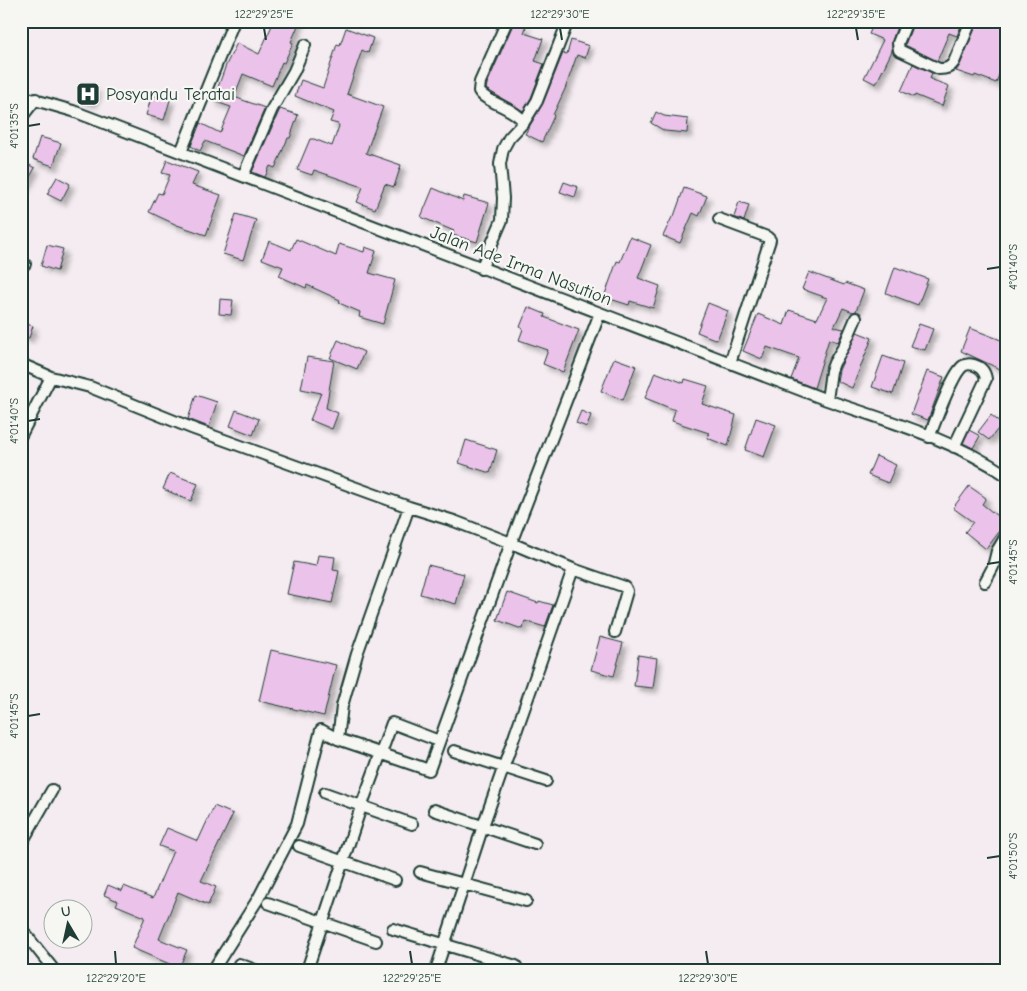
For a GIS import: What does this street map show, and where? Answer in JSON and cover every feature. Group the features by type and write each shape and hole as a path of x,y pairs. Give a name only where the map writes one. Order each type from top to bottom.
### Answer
{"street":[{"path":"181,152 234,21"},
{"path":"507,21 480,82 479,91 486,98 512,110 524,122"},
{"path":"481,269 502,220 503,198 500,164 503,149 509,138 524,122 537,101 568,21"},
{"path":"907,21 898,43 899,50 939,69 948,68 954,62 971,21"},
{"path":"243,176 272,109 294,71 305,44"},
{"name":"Jalan Ade Irma Nasution","path":"21,96 73,111 481,269 929,437 981,459 1006,475"},
{"path":"21,118 36,99"},
{"path":"719,219 767,237 770,240 730,363"},
{"path":"213,970 258,899 297,824 321,730 338,739 429,770 511,543 600,314"},
{"path":"827,400 831,371 856,318"},
{"path":"21,364 51,377 90,388 194,430 409,507 454,521 574,569 625,587 626,592 616,632"},
{"path":"929,437 959,370 969,364 976,366 981,369 986,379 954,447"},
{"path":"21,435 51,377"},
{"path":"338,739 342,706 357,654 409,507"},
{"path":"985,582 993,567 997,551 1006,536"},
{"path":"436,970 483,826 574,569"},
{"path":"307,970 361,807 392,723 439,741"},
{"path":"454,751 546,781"},
{"path":"21,844 52,790"},
{"path":"325,793 412,824"},
{"path":"434,810 535,844"},
{"path":"300,846 395,880"},
{"path":"420,872 526,901"},
{"path":"268,903 376,941"},
{"path":"393,929 516,966"},
{"path":"21,932 23,931 54,970"},
{"path":"239,964 255,970"}],"shaded area":[{"path":"1006,962 1006,970 900,970"}],"building":[{"path":"274,21 300,21 291,42 293,43 284,63 282,62 272,86 243,74 234,97 265,108 244,156 205,141 200,151 191,146 200,123 220,133 231,107 213,101 226,65 237,43 259,54"},
{"path":"875,21 899,21 892,41 892,51 876,84 864,78 883,40 869,34"},
{"path":"914,21 963,21 957,36 949,33 937,61 905,45"},
{"path":"978,21 1006,21 1006,55 996,83 975,75 974,77 956,71"},
{"path":"514,22 526,27 524,33 543,39 535,61 544,64 531,98 523,111 486,89"},
{"path":"346,28 373,38 368,53 362,50 347,94 383,107 366,153 401,165 394,187 385,184 375,209 357,202 363,187 314,170 312,175 297,170 310,139 332,146 339,126 330,122 334,112 295,96 301,80 323,88 337,44 340,45"},
{"path":"571,40 589,46 585,58 577,55 565,89 542,142 525,134 543,103 563,53 567,54"},
{"path":"913,64 932,73 930,79 949,86 942,106 901,91"},
{"name":"Posyandu Teratai","path":"85,86 97,90 92,103 80,99"},
{"path":"152,95 170,100 164,120 146,115"},
{"path":"280,109 298,115 290,138 288,138 275,168 270,166 265,177 252,172"},
{"path":"656,112 664,116 688,119 687,133 665,131 651,123"},
{"path":"40,137 61,143 53,166 33,159"},
{"path":"167,160 198,172 192,185 221,195 206,235 177,225 149,212 158,193 162,194 170,175 162,173"},
{"path":"21,161 35,168 21,192"},
{"path":"57,177 70,184 61,201 47,194"},
{"path":"564,182 578,187 575,197 560,192"},
{"path":"433,188 463,201 464,196 489,203 477,242 453,235 454,231 421,217"},
{"path":"684,188 707,196 699,216 693,213 680,243 663,236 674,216"},
{"path":"739,202 749,205 744,221 734,217"},
{"path":"236,214 256,220 243,260 223,254"},
{"path":"630,237 651,245 638,278 660,286 653,308 630,301 629,305 604,297 617,261 620,262"},
{"path":"296,239 336,256 339,244 364,252 365,247 376,251 369,273 395,280 383,324 359,317 360,312 339,303 340,300 307,285 306,288 279,276 283,267 262,259 269,241 291,250"},
{"path":"47,245 63,249 57,271 41,266"},
{"path":"895,267 928,279 918,305 886,293"},
{"path":"809,272 864,290 856,311 853,312 843,308 834,327 844,329 838,342 829,339 814,388 791,379 799,358 767,347 762,359 743,351 758,314 784,325 789,310 817,319 827,298 802,289"},
{"path":"220,299 233,300 231,315 219,314"},
{"path":"708,303 728,311 717,340 697,332"},
{"path":"528,307 545,314 544,317 579,330 563,372 543,364 548,350 519,340 523,329 520,327"},
{"path":"21,322 33,326 29,338 21,336"},
{"path":"919,324 933,329 925,350 910,346"},
{"path":"970,328 1006,342 1006,363 1002,370 961,351"},
{"path":"857,332 872,338 852,388 837,381 839,370"},
{"path":"338,340 364,352 357,369 330,358"},
{"path":"883,356 903,363 893,394 872,387"},
{"path":"307,357 334,361 326,408 338,413 332,429 310,420 321,393 301,389"},
{"path":"614,358 636,366 623,400 601,391"},
{"path":"927,371 944,377 928,420 911,414"},
{"path":"655,372 684,383 685,379 708,386 702,404 736,415 728,446 707,438 709,433 672,421 675,410 645,398"},
{"path":"196,395 217,402 209,427 188,419"},
{"path":"236,410 259,419 253,435 230,426"},
{"path":"581,411 591,415 587,427 576,423"},
{"path":"991,415 1002,424 989,440 978,432"},
{"path":"756,418 776,425 764,457 745,450"},
{"path":"969,430 980,436 973,448 963,443"},
{"path":"466,440 497,450 490,473 459,463"},
{"path":"876,456 896,465 888,483 868,475"},
{"path":"170,473 198,484 191,501 163,489"},
{"path":"969,486 986,498 982,504 1006,523 986,549 965,532 973,522 953,508"},
{"path":"318,555 335,557 333,570 339,571 332,603 287,594 294,562 316,566"},
{"path":"428,565 464,574 456,604 420,594"},
{"path":"507,592 538,603 539,601 553,605 545,627 525,621 522,629 497,620"},
{"path":"600,637 623,643 614,676 591,670"},
{"path":"271,650 336,665 324,716 259,701"},
{"path":"638,655 657,658 653,688 634,686"},
{"path":"214,806 233,814 201,881 216,887 208,905 178,892 159,939 187,950 179,968 132,948 145,917 116,905 118,901 104,895 108,885 122,891 124,886 153,898 173,851 159,846 167,828 198,841"}],"place":[{"name":"Posyandu Teratai","path":"88,94"}]}
